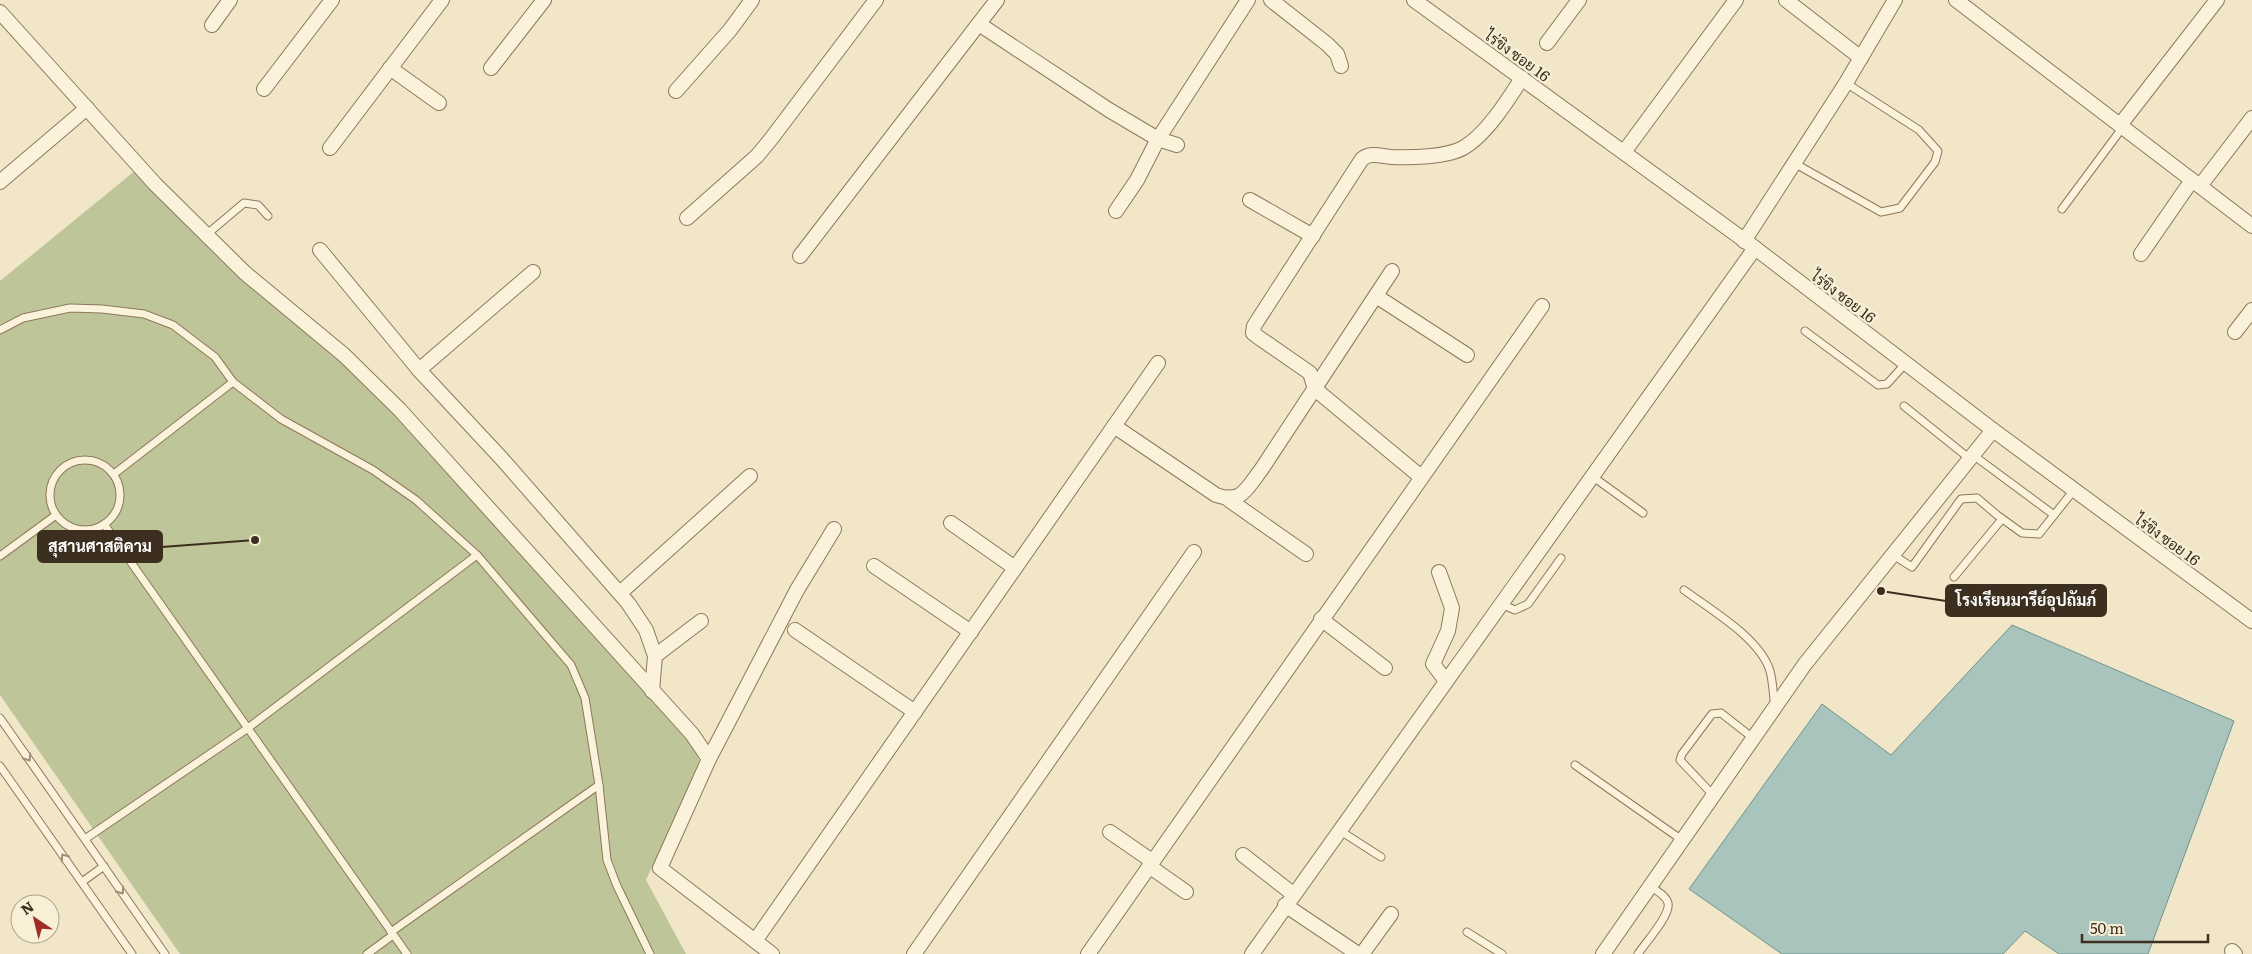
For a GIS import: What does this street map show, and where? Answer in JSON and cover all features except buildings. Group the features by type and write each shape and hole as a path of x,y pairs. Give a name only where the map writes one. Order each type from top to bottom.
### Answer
{"street":[{"path":"212,25 230,0"},
{"path":"264,89 332,0"},
{"path":"330,148 442,0"},
{"path":"491,68 544,0"},
{"path":"676,91 730,30 752,0"},
{"path":"687,218 766,145 876,0"},
{"path":"800,256 997,0"},
{"path":"1116,210 1137,180 1158,139 1248,0"},
{"path":"1271,0 1328,44 1337,54 1341,66"},
{"path":"1547,43 1578,0"},
{"path":"1624,152 1736,0"},
{"path":"1786,0 1861,58"},
{"path":"1252,954 1592,476 1749,245 1794,163 1846,83 1895,0"},
{"path":"1956,0 2252,226"},
{"path":"2122,126 2217,0"},
{"name":"ไร่ขิง ซอย 16","path":"1419,1 2252,621"},
{"path":"0,12 155,184 206,235 245,273 344,355 400,410 692,734 708,759"},
{"path":"979,24 1109,110 1158,139 1176,145"},
{"path":"390,68 439,103"},
{"path":"1421,476 1314,389 1310,373 1252,333 1254,326 1366,156 1430,156 1463,148 1499,114 1522,78"},
{"path":"0,182 87,108"},
{"path":"2140,254 2196,183 2252,118"},
{"path":"1250,200 1313,236"},
{"path":"320,250 419,370 502,459 620,594 646,630 655,656 652,690"},
{"path":"1229,500 1242,496 1392,271"},
{"path":"419,370 533,272"},
{"path":"1376,296 1467,355"},
{"path":"1088,954 1421,476 1542,306"},
{"path":"2236,332 2252,310"},
{"path":"755,941 1158,363"},
{"path":"1114,426 1216,496 1229,500 1306,554"},
{"path":"1604,953 1805,664 1993,430"},
{"path":"620,594 750,476"},
{"path":"951,523 1015,568"},
{"path":"772,954 660,868 708,759 797,590 834,529"},
{"path":"914,954 1194,552"},
{"path":"874,566 971,632"},
{"path":"1439,572 1452,608 1448,631 1433,664 1446,681"},
{"path":"1321,619 1385,668"},
{"path":"655,656 702,621"},
{"path":"795,630 915,712"},
{"path":"1110,832 1186,892"},
{"path":"1243,855 1289,900 1358,954"},
{"path":"1362,954 1390,914"}],"lane":[{"path":"1794,163 1881,212 1900,208 1935,162 1938,151 1919,130 1846,83"},
{"path":"2062,209 2122,126"},
{"path":"206,235 244,203 258,205 268,216"},
{"path":"0,330 23,318 70,308 102,309 144,314 173,325 216,357 233,382 281,419 372,470 416,500 477,555 571,665 586,698 599,785 607,860 617,886 650,954"},
{"path":"1805,331 1878,385 1887,384 1906,364"},
{"path":"114,474 233,382"},
{"path":"1904,406 2054,515"},
{"path":"83,460 95,461 106,466 114,474 120,487 120,501 114,514 104,524 94,528 72,527 56,515 51,501 50,489 54,478 62,469 72,462 83,460"},
{"path":"1592,476 1643,513"},
{"path":"1893,555 1912,567 1961,499 1976,498 2022,533 2039,534 2074,490"},
{"path":"0,556 56,515"},
{"path":"1954,578 2002,519"},
{"path":"104,524 407,954"},
{"path":"85,839 248,728 477,555"},
{"path":"1501,604 1515,610 1528,604 1561,558"},
{"path":"1684,590 1742,634 1764,659 1770,672 1775,707"},
{"path":"1713,795 1684,766 1680,760 1682,754 1712,714 1716,712 1721,713 1753,738"},
{"path":"0,718 165,954"},
{"path":"1575,764 1682,840"},
{"path":"0,766 132,954"},
{"path":"367,954 599,785"},
{"path":"1339,830 1381,857"},
{"path":"82,882 104,866"},
{"path":"1638,954 1668,912 1668,902 1664,896 1650,886"},
{"path":"1468,932 1502,954"}],"green space":[{"path":"136,170 215,254 371,385 695,744 700,765 646,880 686,954 180,954 0,695 0,281"}],"water":[{"path":"2012,625 2234,721 2148,954 2059,954 2025,931 2003,954 1782,954 1689,889 1822,704 1891,755"}],"place":[{"name":"สุสานศาสติคาม","path":"255,540"},
{"name":"โรงเรียนมารีย์อุปถัมภ์","path":"1881,591"}]}
